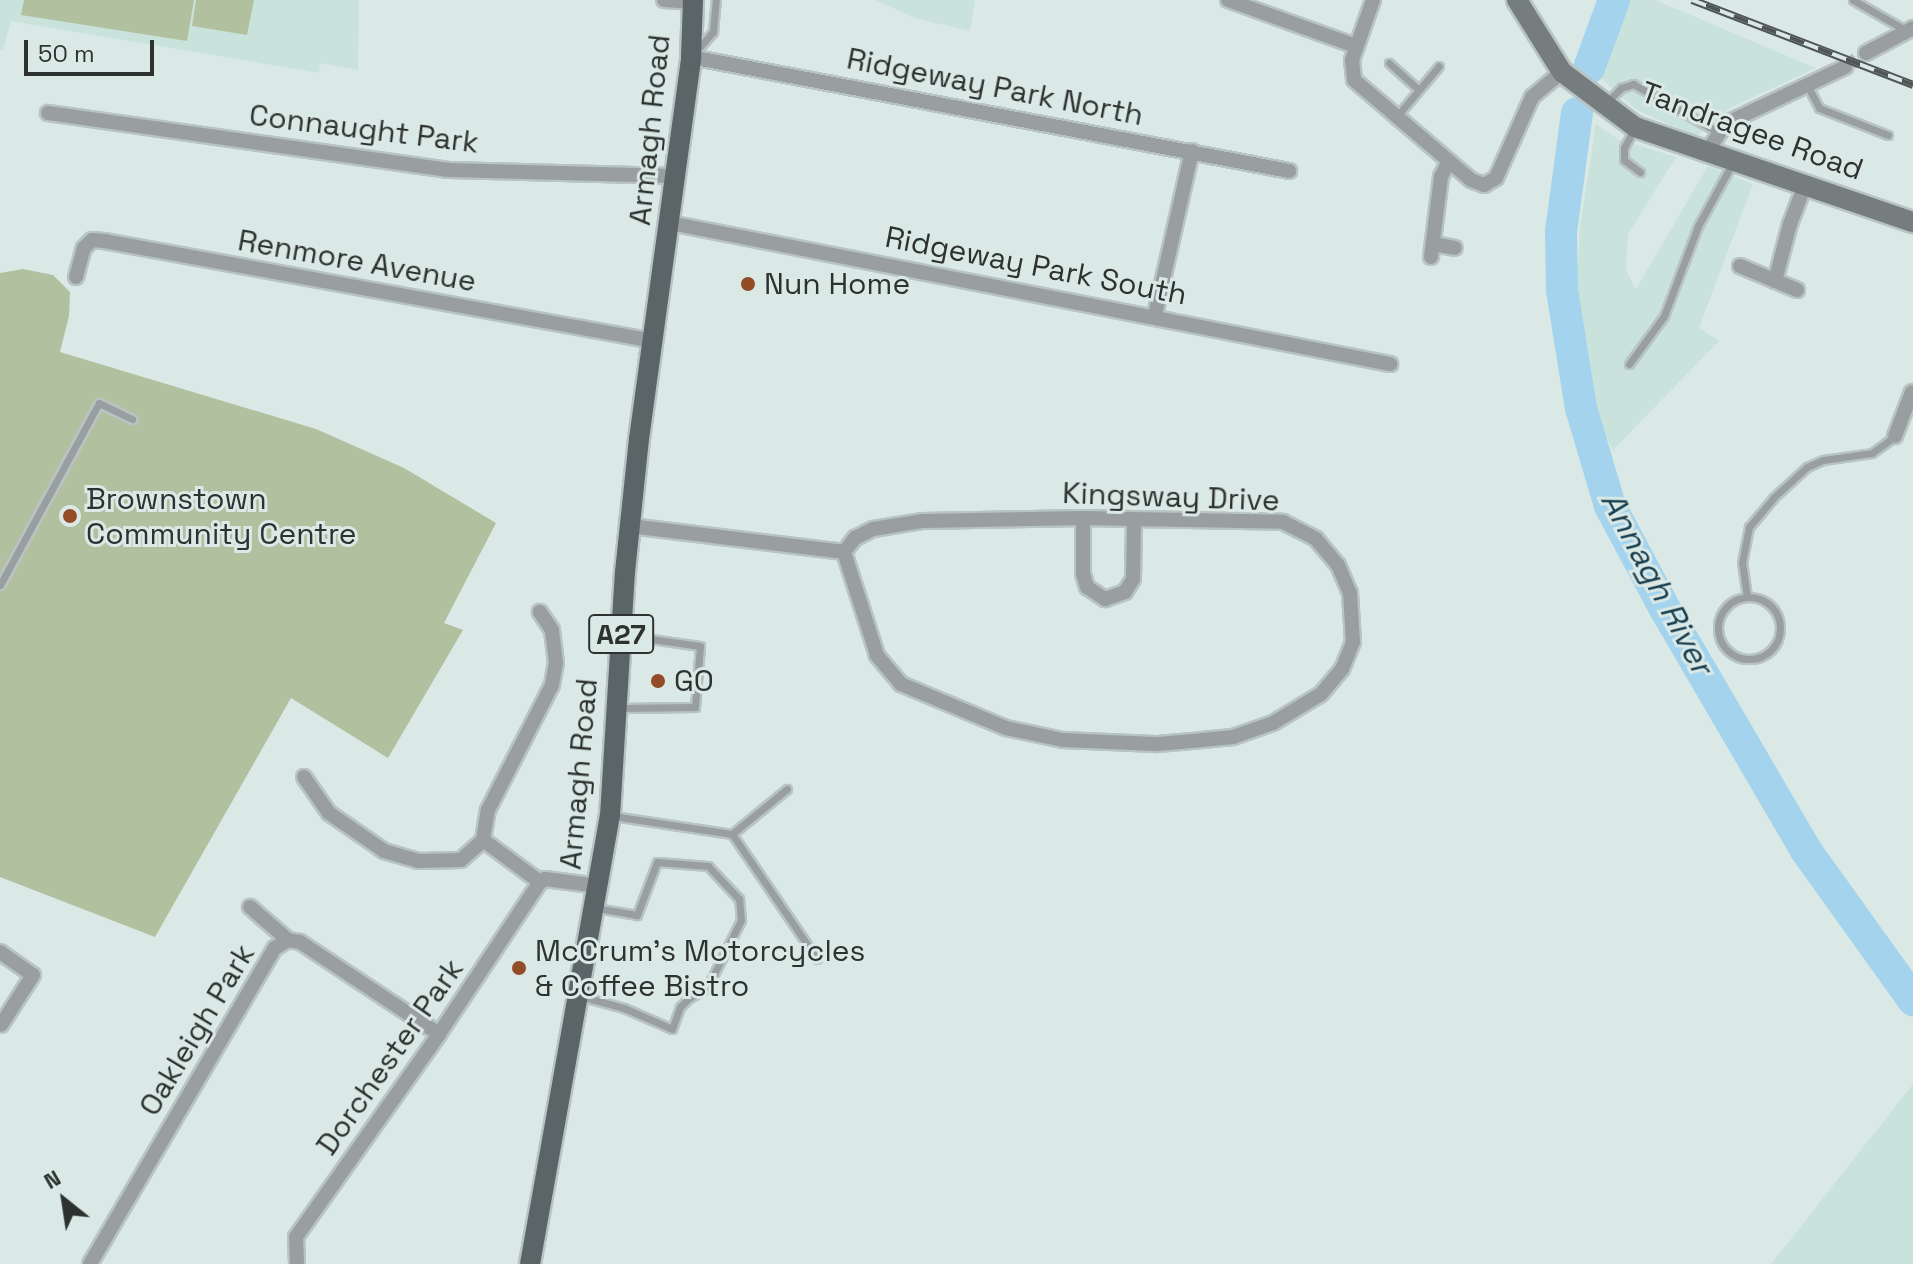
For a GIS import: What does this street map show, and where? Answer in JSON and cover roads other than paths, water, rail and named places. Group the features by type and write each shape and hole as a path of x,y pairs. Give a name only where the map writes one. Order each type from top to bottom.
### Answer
{"main road":[{"path":"1517,0 1569,78"},
{"name":"Armagh Road","path":"530,1264 610,816 620,635 630,526 691,57 693,1"},
{"name":"Tandragee Road","path":"1569,78 1635,127 1913,222"}],"street":[{"path":"664,0 693,1"},
{"path":"1228,0 1356,46"},
{"path":"1373,0 1352,60 1354,80 1448,162 1484,185 1496,178 1532,97 1569,78"},
{"path":"1866,53 1910,29"},
{"name":"Ridgeway Park North","path":"691,57 1289,171"},
{"path":"1707,152 1725,124 1845,67"},
{"name":"Connaught Park","path":"48,113 447,170 675,176"},
{"path":"1155,315 1192,151"},
{"path":"1448,162 1441,177 1432,251 1455,248"},
{"path":"1775,281 1790,224 1805,185"},
{"name":"Ridgeway Park South","path":"670,223 1155,315 1390,364"},
{"name":"Renmore Avenue","path":"76,277 84,248 92,240 104,241 653,341"},
{"path":"1740,266 1797,290"},
{"path":"1895,436 1909,414 1912,392"},
{"path":"1083,518 1083,574 1087,587 1105,599 1125,592 1133,579 1134,520"},
{"name":"Kingsway Drive","path":"1134,520 1283,522 1316,539 1338,565 1350,593 1353,642 1342,669 1321,694 1273,723 1233,737 1117,744 1063,740 1006,728 901,684 877,655 844,552 855,538 873,529 923,521 1134,520"},
{"path":"630,526 844,552"},
{"path":"304,777 329,813 384,851 418,861 461,860 483,840 488,810 552,685 556,663 552,630 540,612"},
{"path":"483,840 540,882 545,879 599,886"},
{"name":"Dorchester Park","path":"297,1264 296,1237 439,1034 540,882"},
{"path":"250,907 288,940"},
{"name":"Oakleigh Park","path":"90,1264 275,948 288,940 300,942 439,1034"},
{"path":"0,952 33,975 1,1025"}],"lane":[{"path":"691,57 713,32 716,0"},
{"path":"1853,0 1910,29"},
{"path":"1389,63 1418,89"},
{"path":"1396,118 1439,66"},
{"path":"1604,106 1624,86 1633,84 1720,133"},
{"path":"1807,85 1819,108 1888,135"},
{"path":"1635,127 1624,148 1624,160 1640,172"},
{"path":"1629,364 1664,316 1698,226 1733,162"},
{"path":"0,585 99,403 132,419"},
{"path":"1747,597 1742,563 1749,527 1773,498 1807,467 1823,460 1872,453 1895,436"},
{"path":"1747,597 1767,603 1779,620 1777,641 1763,655 1754,658 1734,655 1721,641 1718,632 1718,622 1728,605 1747,597"},
{"path":"617,708 695,707 700,646 620,635"},
{"path":"732,834 787,789"},
{"path":"610,816 732,834 817,959"},
{"path":"580,996 624,1008 672,1029 680,1007 707,988 741,920 739,899 708,866 657,862 637,915 595,908"}],"waterway":[{"name":"Annagh River","path":"1589,68 1614,0"},
{"name":"Annagh River","path":"1577,113 1561,232 1562,290 1581,408 1610,506 1665,609 1805,849 1913,1000"}],"tunnel":[{"path":"1845,67 1866,53"}],"railway":[{"path":"1692,0 1913,85"}],"place":[{"name":"Nun Home","path":"748,284"},
{"name":"Brownstown Community Centre","path":"70,516"},
{"name":"GO","path":"658,681"},
{"name":"McCrum's Motorcycles & Coffee Bistro","path":"519,968"}]}
